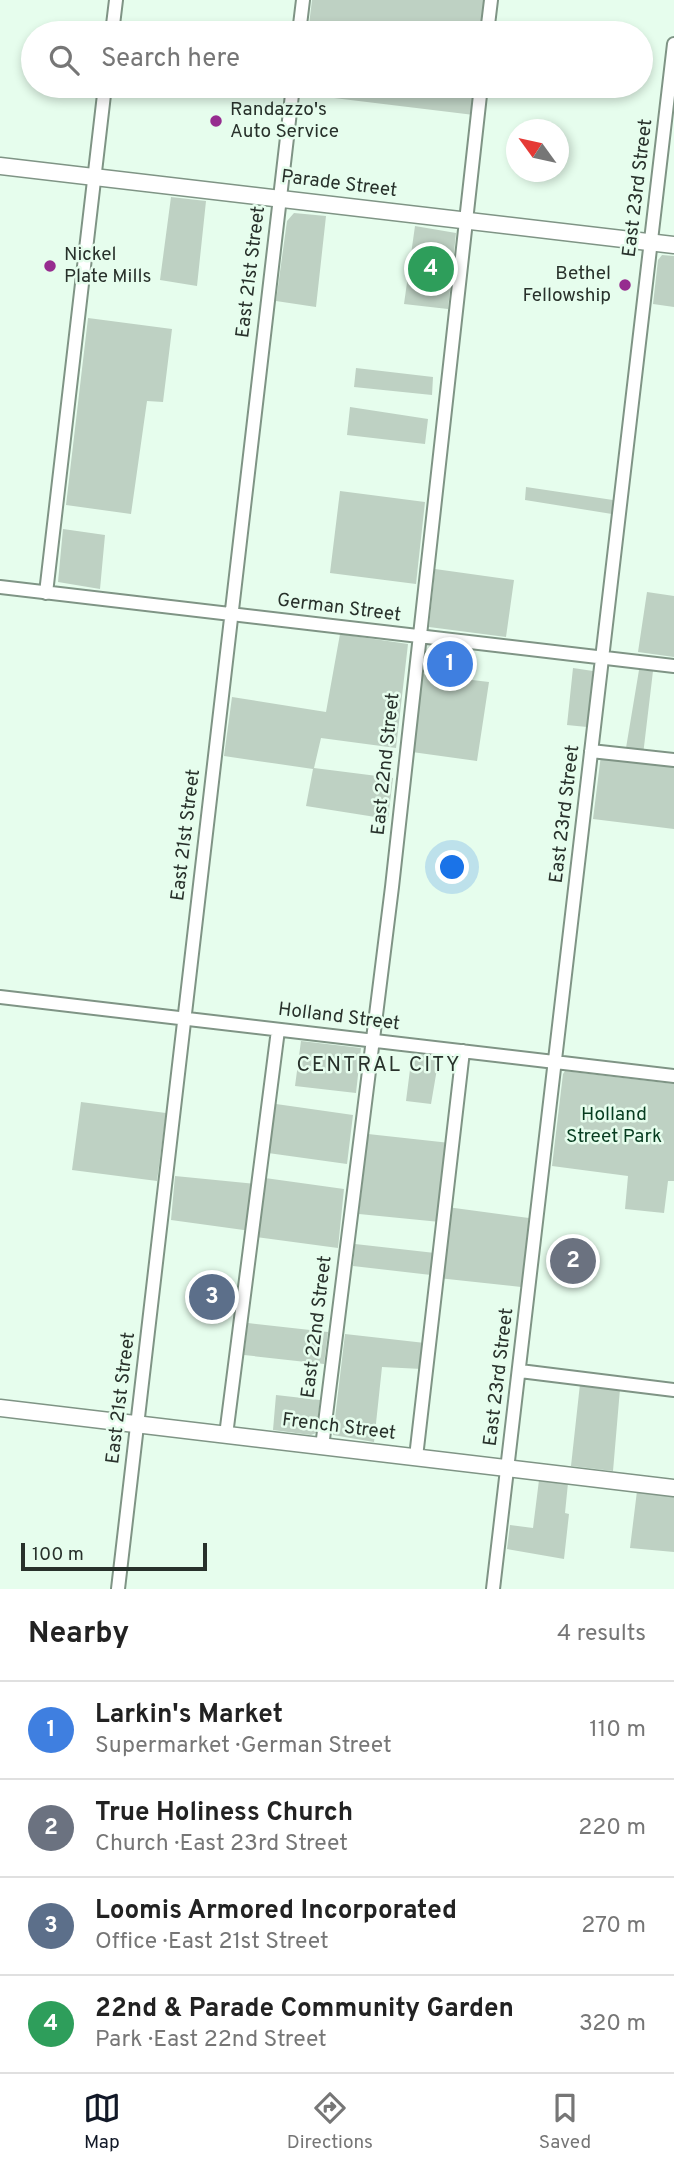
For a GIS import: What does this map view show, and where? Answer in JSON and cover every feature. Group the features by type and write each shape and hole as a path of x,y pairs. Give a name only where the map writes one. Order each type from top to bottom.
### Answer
{"main road":[{"name":"Parade Street","path":"0,166 674,245"},
{"name":"French Street","path":"0,1408 674,1488"}],"street":[{"path":"113,21 116,0"},
{"path":"300,21 303,0"},
{"path":"488,21 491,0"},
{"name":"East 23rd Street","path":"493,1589 674,44"},
{"path":"46,593 103,98"},
{"name":"East 21st Street","path":"118,1589 292,98"},
{"name":"East 22nd Street","path":"321,1447 420,637 480,98"},
{"name":"German Street","path":"0,587 674,666"},
{"path":"591,751 674,760"},
{"name":"Holland Street","path":"0,997 674,1076"},
{"path":"226,1435 278,1030"},
{"path":"416,1458 463,1051"},
{"path":"520,1371 674,1390"}],"green space":[{"path":"312,0 485,0 483,21 309,21"},
{"path":"334,98 475,98 474,115"},
{"path":"171,197 206,201 197,286 160,280"},
{"path":"294,213 326,216 316,307 276,301 287,221"},
{"path":"415,226 456,233 448,309 404,304"},
{"path":"662,255 674,256 674,307 653,304 658,260"},
{"path":"88,318 172,329 163,402 147,401 131,514 66,505"},
{"path":"356,368 433,377 432,395 354,387"},
{"path":"350,407 428,419 425,444 347,435"},
{"path":"526,487 613,500 612,514 525,500"},
{"path":"340,491 425,502 416,584 330,573"},
{"path":"63,529 105,535 100,589 58,582"},
{"path":"435,569 514,580 506,637 429,627"},
{"path":"647,592 674,596 674,657 638,652"},
{"path":"340,634 408,644 396,748 321,738 314,768 393,778 388,819 306,806 313,769 224,756 232,697 326,712"},
{"path":"573,668 593,671 587,727 567,725"},
{"path":"639,670 653,671 643,755 625,754"},
{"path":"422,674 489,682 477,761 412,752"},
{"path":"601,755 674,764 674,829 593,819"},
{"path":"301,1041 361,1048 356,1093 295,1086"},
{"path":"412,1054 439,1057 431,1104 406,1101"},
{"name":"Holland Street Park","path":"565,1071 674,1084 674,1181 668,1181 664,1213 625,1209 628,1176 552,1166"},
{"path":"81,1102 166,1113 157,1181 72,1170"},
{"path":"276,1104 353,1115 347,1164 268,1153"},
{"path":"368,1134 450,1143 440,1222 359,1214"},
{"path":"175,1176 256,1184 251,1231 171,1220"},
{"path":"265,1178 344,1189 338,1248 256,1237"},
{"path":"447,1207 529,1218 521,1287 438,1278"},
{"path":"355,1244 435,1253 431,1275 353,1266"},
{"path":"248,1323 328,1332 324,1364 244,1355"},
{"path":"345,1334 425,1343 422,1369 382,1367 374,1442 333,1435"},
{"path":"580,1384 620,1389 613,1471 571,1466"},
{"path":"276,1395 320,1400 316,1433 311,1435 273,1430"},
{"path":"539,1480 568,1483 565,1513 569,1514 564,1559 507,1549 510,1525 533,1528"},
{"path":"637,1491 674,1495 674,1552 630,1548"}],"place":[{"name":"Randazzo's Auto Service","path":"216,121"},
{"name":"Nickel Plate Mills","path":"50,266"},
{"name":"22nd & Parade Community Garden","path":"431,269"},
{"name":"Bethel Fellowship","path":"625,285"},
{"name":"Larkin's Market","path":"450,664"},
{"name":"True Holiness Church","path":"573,1261"},
{"name":"Loomis Armored Incorporated","path":"212,1297"}],"district":[{"name":"CENTRAL CITY","path":"379,1065"}]}
